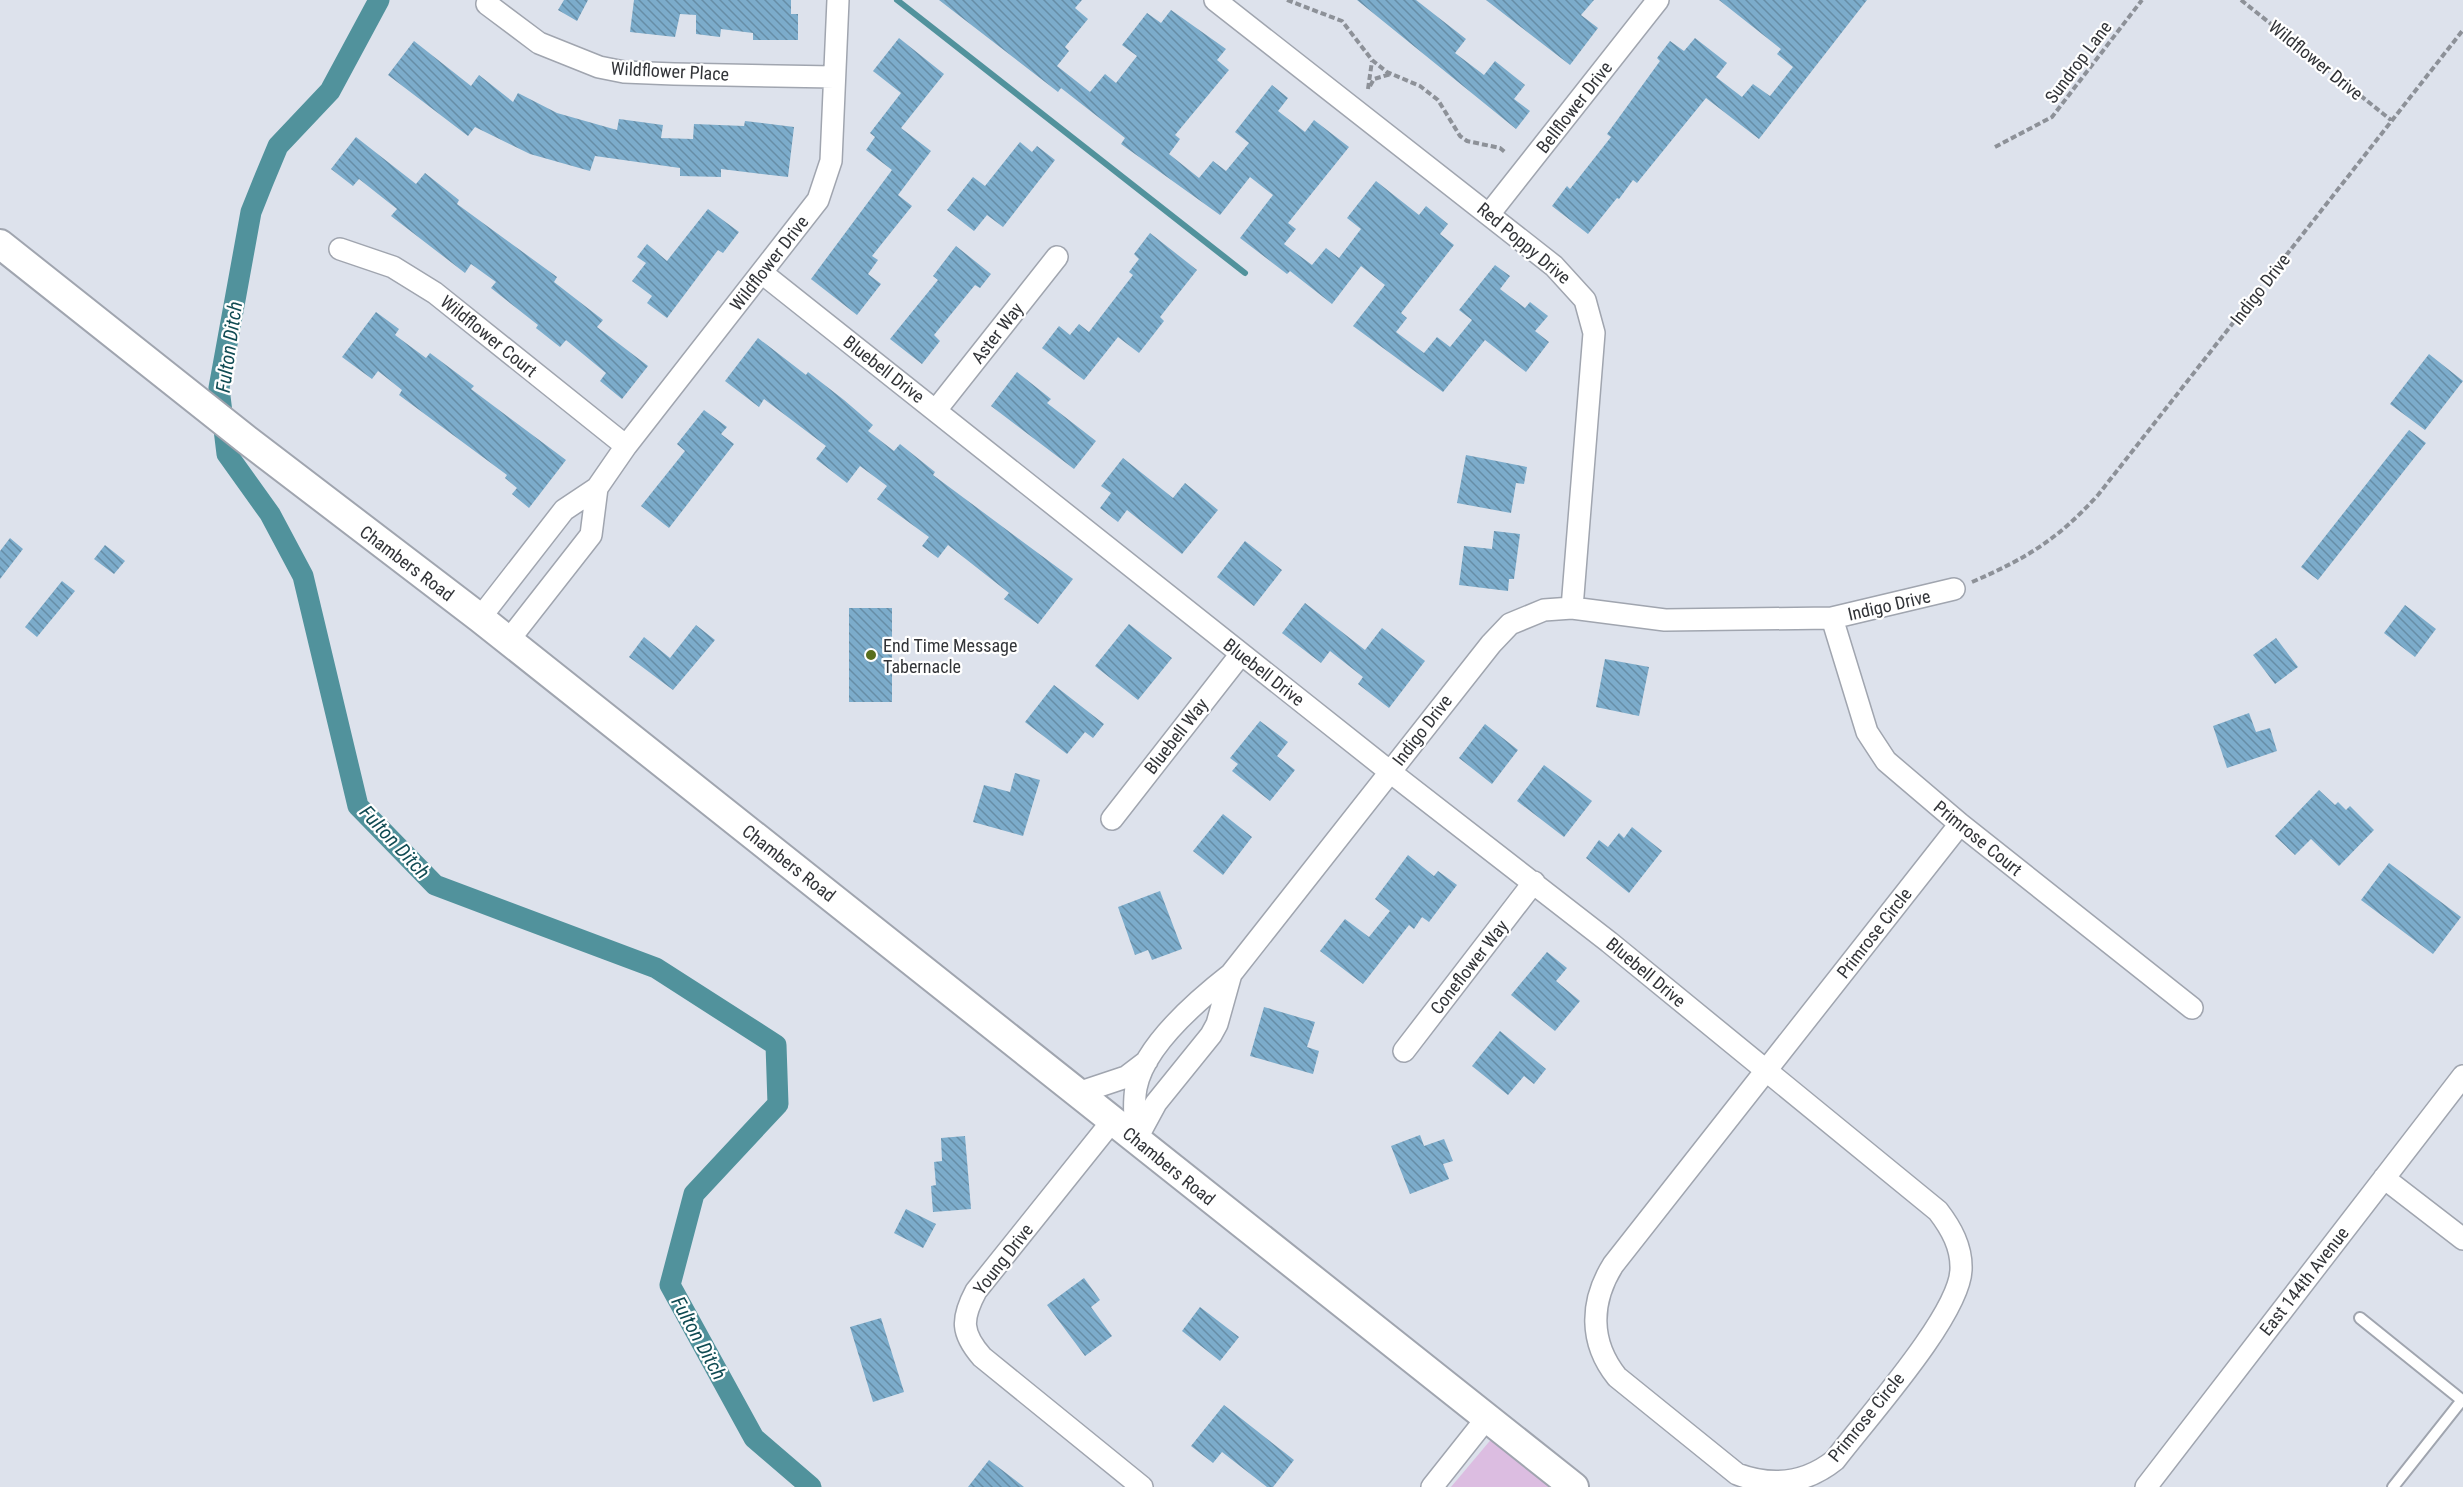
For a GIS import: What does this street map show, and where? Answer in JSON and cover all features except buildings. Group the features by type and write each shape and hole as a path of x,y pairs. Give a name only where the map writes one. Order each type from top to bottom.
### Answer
{"street":[{"name":"Wildflower Drive","path":"480,618 564,510 597,488 626,446 818,200 829,175 837,0"},
{"name":"Red Poppy Drive","path":"1215,0 1490,213 1572,283 1585,300 1594,333 1572,608"},
{"name":"Bellflower Drive","path":"1490,213 1658,0"},
{"name":"Wildflower Place","path":"487,4 539,42 560,53 599,67 624,72 834,77"},
{"name":"Chambers Road","path":"0,244 247,440 480,618 1574,1487"},
{"name":"Wildflower Court","path":"340,249 393,267 421,283 626,446"},
{"name":"Aster Way","path":"936,410 1057,257"},
{"name":"Bluebell Drive","path":"762,273 1389,771 1534,882 1765,1071"},
{"name":"Wildflower Drive","path":"508,641 591,535 597,488"},
{"name":"Indigo Drive","path":"1147,1061 1191,1005 1231,974 1389,771 1505,628 1533,613 1572,608 1665,620 1832,618 1954,589"},
{"name":"Primrose Court","path":"1832,618 1860,712 1876,748 1898,774 2192,1008"},
{"name":"Bluebell Way","path":"1112,819 1241,654"},
{"name":"Primrose Circle","path":"1765,1071 1938,1211 1950,1226 1961,1257 1959,1285 1942,1321 1835,1460 1805,1479 1779,1485 1754,1482 1737,1474 1624,1384 1604,1358 1597,1338 1595,1320 1600,1289 1613,1265 1765,1071 1960,824"},
{"name":"Coneflower Way","path":"1404,1051 1534,882"},
{"name":"Indigo Drive","path":"1136,1139 1156,1103 1211,1035 1217,1024 1231,974"},
{"path":"1078,1093 1126,1077 1147,1061"},
{"path":"1136,1139 1136,1087 1147,1061"},
{"name":"East 144th Avenue","path":"2146,1487 2463,1076"},
{"name":"Young Drive","path":"1113,1120 976,1291 968,1306 965,1328 970,1344 982,1358 1142,1487"},
{"path":"2384,1178 2463,1239"},
{"path":"1432,1487 1486,1419"}],"lane":[{"path":"2360,1318 2463,1400 2393,1487"}],"path":[{"path":"1287,0 1342,21 1372,60 1391,74 1429,92 1438,100 1460,136 1467,141 1500,148 1506,153"},
{"name":"Sundrop Lane","path":"1995,147 2052,117 2142,0"},
{"name":"Wildflower Drive","path":"2241,0 2391,120"},
{"name":"Indigo Drive","path":"1954,589 2035,552 2062,532 2086,508 2463,30"},
{"path":"1372,60 1368,89 1374,79 1391,74"}],"shaded area":[{"path":"1499,1430 1575,1487 1451,1487"}],"waterway":[{"name":"Fulton Ditch","path":"379,0 330,91 278,146 251,212 219,388 227,454 270,514 303,576 358,806 435,885 656,968 776,1045 778,1104 694,1194 670,1285 754,1438 811,1487"},
{"path":"897,0 1245,273"}],"place":[{"name":"End Time Message Tabernacle","path":"871,655"}]}
